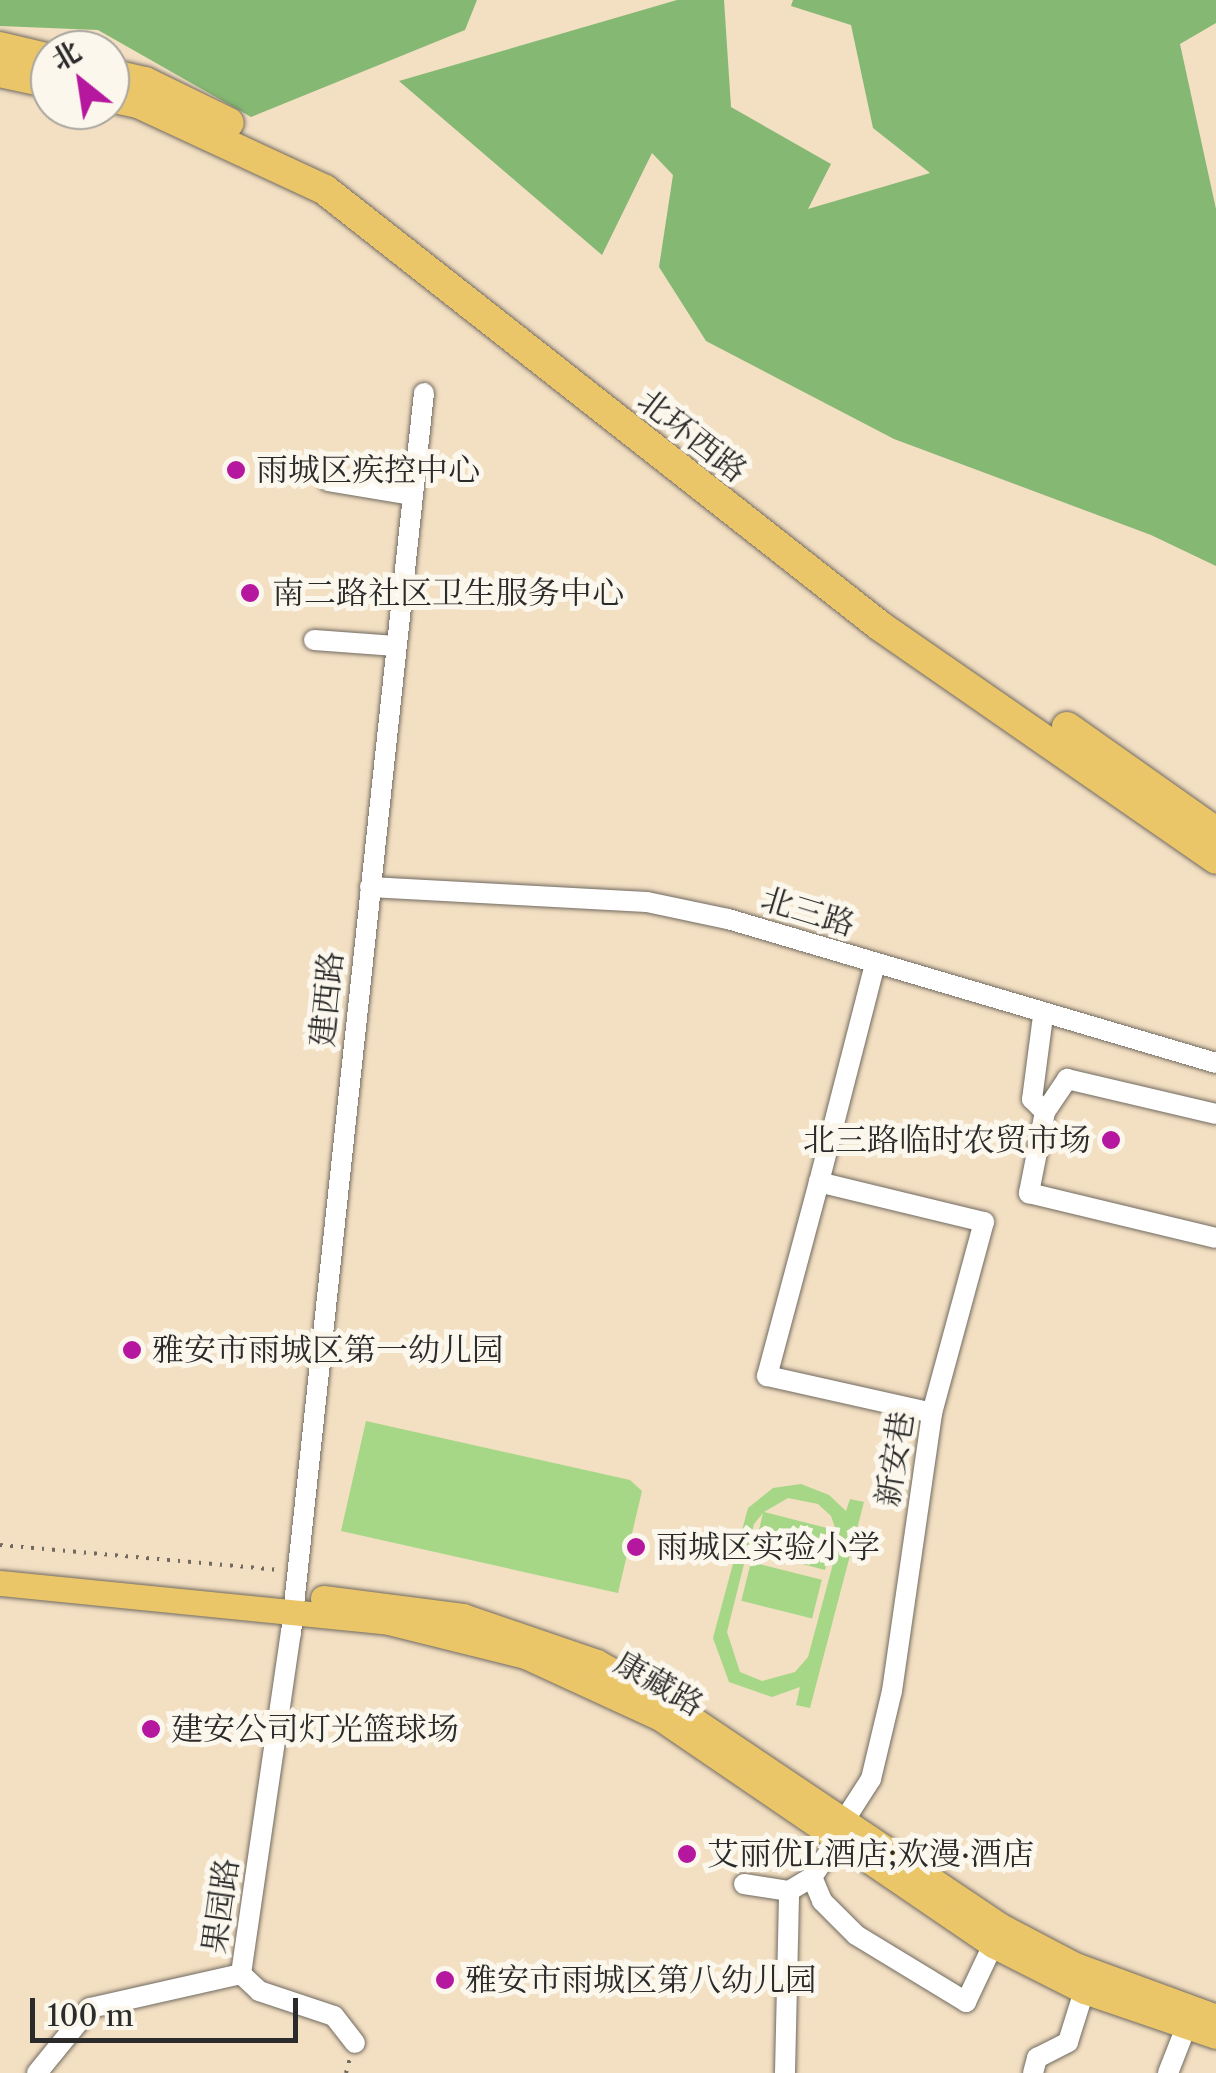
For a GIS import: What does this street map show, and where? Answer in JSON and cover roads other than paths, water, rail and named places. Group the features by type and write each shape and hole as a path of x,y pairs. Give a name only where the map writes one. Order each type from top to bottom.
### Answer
{"highway":[{"path":"0,47 30,54"},
{"path":"0,72 30,79"},
{"name":"北环西路","path":"130,79 145,82 328,172 886,610 1125,764 1216,832"},
{"name":"北环西路","path":"130,101 325,190 880,626 1216,860"}],"main road":[{"name":"康藏路","path":"0,1566 292,1603 460,1635 584,1679 660,1718 999,1925 1216,2017"},
{"name":"康藏路","path":"0,1583 292,1603"},
{"name":"康藏路","path":"841,1830 994,1946 1084,1992 1216,2036"}],"street":[{"name":"建西路","path":"292,1603 424,393"},
{"path":"328,481 412,495"},
{"path":"314,640 396,646"},
{"name":"北三路","path":"370,886 646,902 1216,1063"},
{"path":"875,964 767,1376 932,1413"},
{"path":"1043,1016 1032,1099 1044,1112"},
{"path":"1216,1114 1066,1078 1044,1112 1029,1193 1216,1238"},
{"name":"新安巷","path":"812,1877 872,1778 892,1691 932,1413 984,1222 818,1182"},
{"name":"果园路","path":"37,2073 90,2008 241,1974 292,1603"},
{"path":"755,1891 789,1891 812,1877 822,1900 856,1934 966,2002 994,1946"},
{"path":"785,2073 789,1891"},
{"path":"1033,2073 1038,2058 1068,2042 1084,1992 1074,1958"},
{"path":"241,1974 259,1991 334,2016 355,2042"},
{"path":"1168,2073 1186,2027"}],"place":[{"name":"雨城区疾控中心","path":"236,470"},
{"name":"南二路社区卫生服务中心","path":"250,593"},
{"name":"北三路临时农贸市场","path":"1111,1140"},
{"name":"雅安市雨城区第一幼儿园","path":"132,1350"},
{"name":"雨城区实验小学","path":"636,1547"},
{"name":"建安公司灯光篮球场","path":"151,1729"},
{"name":"艾丽优L酒店;欢漫·酒店","path":"687,1854"},
{"name":"雅安市雨城区第八幼儿园","path":"445,1980"}]}
